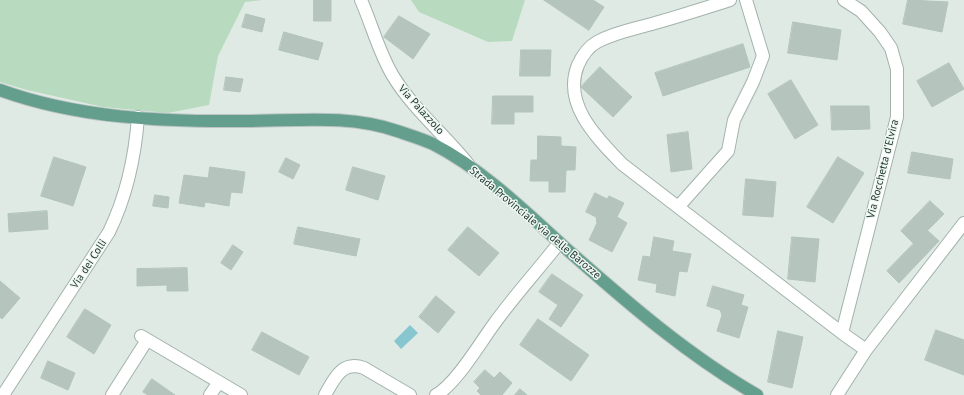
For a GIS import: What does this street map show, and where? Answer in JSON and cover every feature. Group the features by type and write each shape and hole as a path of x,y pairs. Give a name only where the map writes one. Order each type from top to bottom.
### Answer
{"main road":[{"name":"Strada Provinciale via delle Barozze","path":"0,90 66,107 138,117 182,122 335,121 369,124 392,129 427,141 473,169 668,336 732,381 757,395"}],"street":[{"name":"Via Palazzolo","path":"362,0 385,62 396,82 473,169"},
{"path":"730,0 609,36 596,42 588,49 580,61 575,75 573,91 579,109 604,144 622,164 866,350"},
{"path":"679,206 728,151 734,120 753,82 763,56 746,0"},
{"name":"Via Rocchetta d'Elvira","path":"842,332 896,117 897,69 891,48 880,32 861,11 844,0"},
{"name":"Via dei Colli","path":"3,395 109,232 121,207 130,180 135,152 138,117"},
{"path":"837,395 866,350 964,223"},
{"path":"436,395 444,390 495,322 560,243"},
{"path":"112,395 144,338 241,395"},
{"path":"325,395 338,373 346,367 357,366 364,368 410,395"},
{"path":"210,395 219,382"}],"green space":[{"path":"0,0 263,0 245,2 218,56 209,105 168,113 103,107 27,90 0,82"},
{"path":"411,0 525,0 512,41 488,42 419,12"}],"water":[{"path":"410,325 418,333 401,349 394,341"}],"building":[{"path":"314,0 331,0 331,21 314,21"},
{"path":"544,0 593,0 604,7 589,30"},
{"path":"908,0 948,2 942,32 903,24"},
{"path":"246,14 265,19 262,32 242,27"},
{"path":"399,16 430,34 413,59 384,37"},
{"path":"793,22 841,30 837,60 788,53"},
{"path":"284,32 323,43 318,60 279,50"},
{"path":"743,44 750,67 663,96 655,73"},
{"path":"521,50 551,50 550,76 520,76"},
{"path":"949,63 964,89 932,107 917,81"},
{"path":"600,67 632,97 613,117 581,87"},
{"path":"226,77 243,79 240,92 224,90"},
{"path":"791,80 818,125 795,139 768,94"},
{"path":"493,96 533,96 533,112 514,112 514,124 492,124"},
{"path":"831,106 869,106 870,129 832,130"},
{"path":"688,132 692,169 671,172 667,135"},
{"path":"538,136 561,137 561,146 576,147 575,170 566,170 565,192 549,192 549,181 530,181 531,160 537,160"},
{"path":"912,152 953,159 950,179 908,173"},
{"path":"54,157 86,167 73,206 41,196"},
{"path":"838,157 864,173 833,223 807,207"},
{"path":"286,158 300,165 293,179 279,172"},
{"path":"210,167 245,172 242,193 231,192 229,206 205,202 204,207 179,203 184,175 208,178"},
{"path":"353,167 385,176 378,200 346,190"},
{"path":"746,179 776,182 773,217 743,215"},
{"path":"595,193 607,199 609,196 624,203 617,217 627,223 612,252 589,240 597,223 596,217 586,212"},
{"path":"155,195 169,197 168,208 153,206"},
{"path":"930,201 944,214 914,244 901,231"},
{"path":"47,211 48,229 9,232 8,214"},
{"path":"298,227 360,239 356,256 294,244"},
{"path":"468,227 499,253 479,276 448,250"},
{"path":"927,230 939,241 899,283 887,271"},
{"path":"654,237 674,241 672,251 691,254 687,272 679,271 675,296 656,292 657,284 638,280 643,256 650,257"},
{"path":"792,237 819,239 815,282 788,279"},
{"path":"233,245 243,252 231,270 221,263"},
{"path":"187,268 188,291 167,291 167,285 137,286 137,269"},
{"path":"552,274 583,295 561,327 549,319 558,305 539,292"},
{"path":"0,281 20,298 2,319 0,317"},
{"path":"713,286 744,295 741,305 748,307 739,338 717,331 722,315 720,310 707,306"},
{"path":"436,296 455,312 438,333 419,317"},
{"path":"85,309 111,325 94,354 67,337"},
{"path":"538,319 589,355 571,381 520,345"},
{"path":"936,330 964,340 964,375 925,360"},
{"path":"778,331 803,337 792,388 768,382"},
{"path":"262,332 309,357 299,375 252,350"},
{"path":"48,361 75,373 68,390 41,378"},
{"path":"485,370 494,378 500,372 512,383 502,395 481,395 477,391 480,388 474,382"},
{"path":"152,379 175,395 148,395 143,392"},
{"path":"520,389 527,395 515,395"}]}
